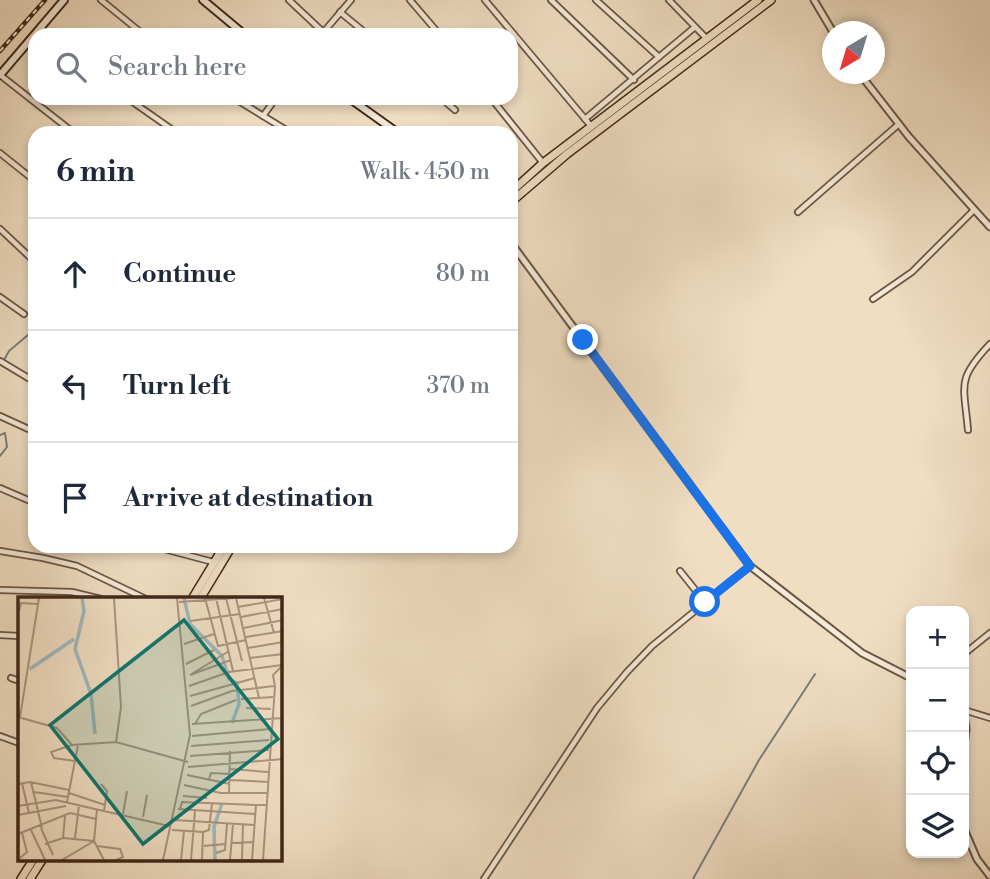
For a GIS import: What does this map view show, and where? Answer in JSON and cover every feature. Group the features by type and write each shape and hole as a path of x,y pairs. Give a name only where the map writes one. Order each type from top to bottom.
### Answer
{"highway":[{"path":"518,186 543,163 758,0"},
{"path":"518,196 567,154 771,0"},
{"path":"193,597 220,553"},
{"path":"201,597 228,553"},
{"path":"21,879 32,862"},
{"path":"30,879 41,862"}],"main road":[{"path":"41,27 64,0"},
{"path":"203,0 237,28"},
{"path":"0,75 28,42"},
{"path":"359,105 388,126"}],"street":[{"path":"101,0 135,28"},
{"path":"289,0 316,28"},
{"path":"327,28 351,0"},
{"path":"410,0 434,28"},
{"path":"485,0 509,28"},
{"path":"551,0 634,80"},
{"path":"596,0 659,57"},
{"path":"668,0 707,39"},
{"path":"814,0 826,21"},
{"path":"340,12 359,28"},
{"path":"585,119 695,27"},
{"path":"518,39 591,127"},
{"path":"0,75 28,97"},
{"path":"868,84 899,124 990,227"},
{"path":"38,105 65,126"},
{"path":"137,105 167,126"},
{"path":"245,105 279,126"},
{"path":"263,116 271,105"},
{"path":"449,105 455,110"},
{"path":"497,105 513,126"},
{"path":"798,212 899,124"},
{"path":"518,132 543,163"},
{"path":"0,153 28,175"},
{"path":"873,299 912,272 974,210"},
{"path":"0,229 28,255"},
{"path":"518,252 750,566 862,653 906,675"},
{"path":"0,297 24,314"},
{"path":"968,430 963,382 975,360 990,344"},
{"path":"0,360 28,378"},
{"path":"0,416 28,429"},
{"path":"0,488 28,500"},
{"path":"0,551 77,566 142,597"},
{"path":"180,553 214,562"},
{"path":"484,879 597,708 627,672 652,646 750,566"},
{"path":"680,571 705,602"},
{"path":"0,590 72,592 93,597"},
{"path":"969,649 990,633"},
{"path":"0,635 18,636"},
{"path":"11,678 18,681"},
{"path":"969,713 990,718"},
{"path":"0,736 18,743"},
{"path":"969,841 977,859 990,876"}],"waterway":[{"path":"4,360 9,351 28,335"},
{"path":"0,435 5,433 7,447 0,456"},
{"path":"693,879 759,760 815,674"}],"railway":[{"path":"0,51 45,0"}],"route":[{"path":"583,340 750,566 705,602"}]}
